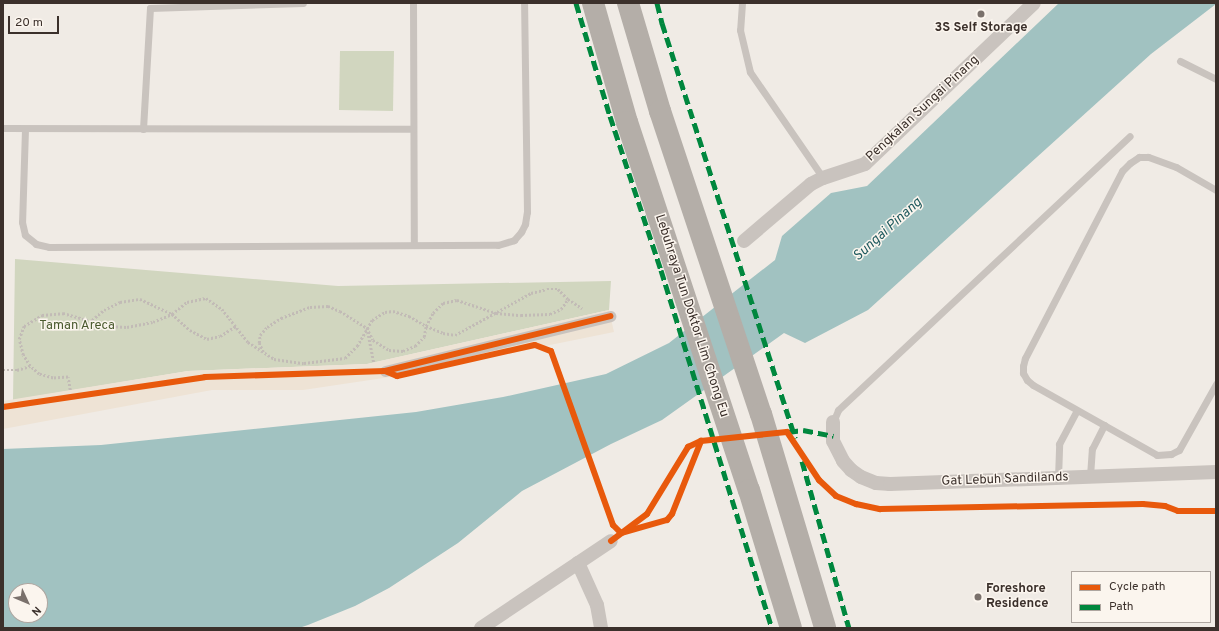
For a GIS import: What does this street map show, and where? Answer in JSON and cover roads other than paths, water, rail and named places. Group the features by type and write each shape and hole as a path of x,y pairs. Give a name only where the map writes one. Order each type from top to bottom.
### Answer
{"highway":[{"name":"Lebuhraya Tun Doktor Lim Chong Eu","path":"593,3 628,122 749,490 791,628"},
{"path":"628,3 660,111 761,414 826,628"}],"street":[{"name":"Pengkalan Sungai Pinang","path":"744,241 811,184 823,178 866,164 1034,3"},
{"path":"385,371 610,316"},
{"name":"Gat Lebuh Sandilands","path":"833,422 833,442 843,461 851,470 861,477 876,483 890,484 1216,472"},
{"path":"481,628 611,541"},
{"path":"578,563 597,605 601,628"}],"lane":[{"path":"143,128 150,8 303,3"},
{"path":"413,3 414,245"},
{"path":"25,129 22,222 25,235 36,244 49,247 498,245 514,240 526,224 524,3"},
{"path":"742,3 740,30 750,72 823,178"},
{"path":"1180,61 1216,79"},
{"path":"3,128 413,128"},
{"path":"833,422 838,410 1130,136"},
{"path":"1216,190 1176,167 1148,157 1139,157 1130,162 1122,171 1025,358 1023,366 1023,373 1027,380 1033,385 1156,455 1170,454 1179,450 1216,384"},
{"path":"1058,478 1059,444 1077,410"},
{"path":"1090,476 1092,449 1104,425"}],"water":[{"name":"Sungai Pinang","path":"1059,3 1216,3 1151,54 868,310 805,343 784,333 662,420 611,444 522,491 458,543 389,588 355,606 299,628 3,628 3,449 101,445 416,412 503,397 606,374 669,343 775,260 782,236 831,193 867,186"}],"place":[{"name":"3S Self Storage","path":"981,14"},
{"name":"Foreshore Residence","path":"978,597"}],"park label":[{"name":"Taman Areca","path":"77,326"}]}
